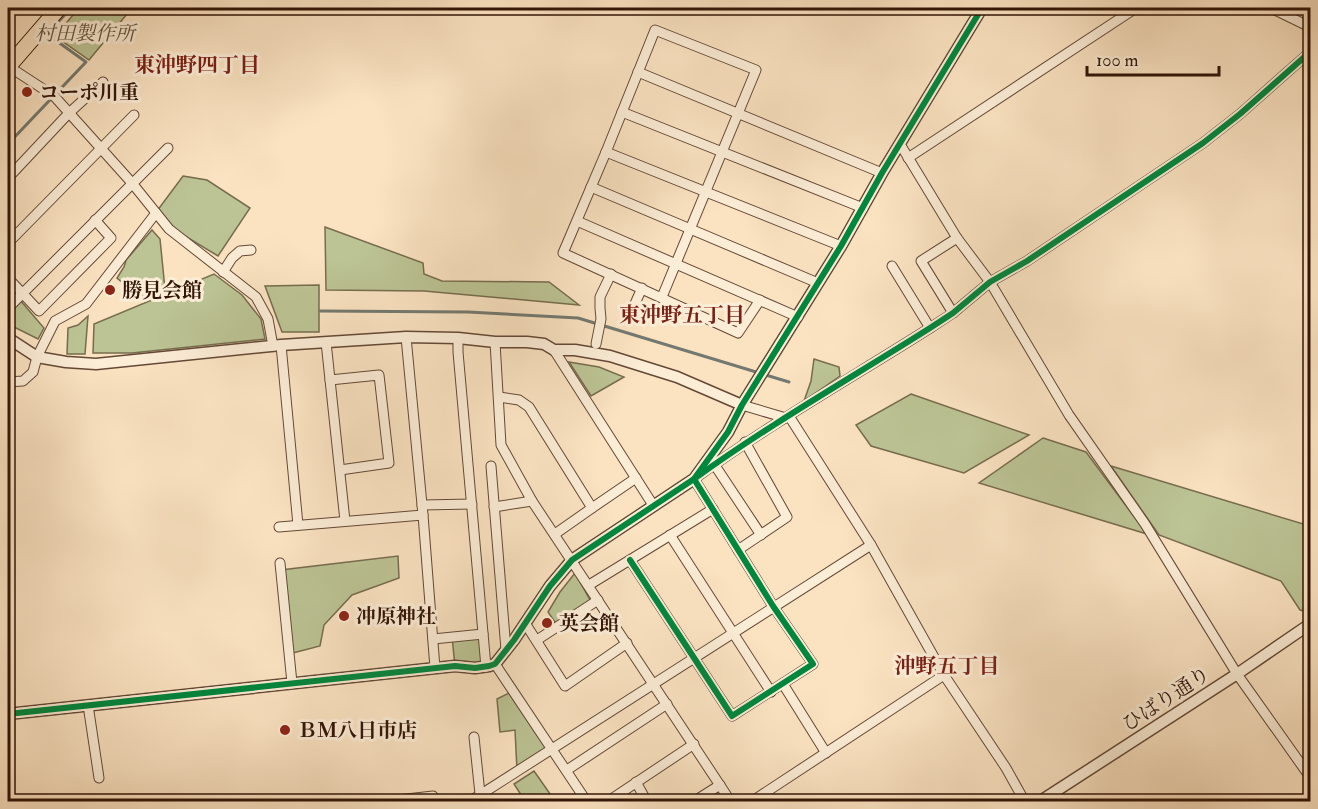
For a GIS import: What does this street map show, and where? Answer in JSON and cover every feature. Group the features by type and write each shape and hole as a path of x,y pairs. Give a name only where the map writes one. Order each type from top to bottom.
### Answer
{"highway":[{"path":"8,66 59,8"}],"street":[{"path":"694,479 728,432 742,405 841,246 882,173 982,8"},
{"path":"908,158 1136,8"},
{"path":"1271,8 1311,27"},
{"path":"662,297 756,70 655,30 563,253 738,333 760,300"},
{"path":"8,714 435,668 455,666 475,668 490,665 506,650 550,586 572,560 694,479 745,442 953,313 990,282 1027,261 1203,143 1311,52"},
{"path":"8,66 54,96 132,183 169,229 256,297 268,319 277,345 298,525"},
{"path":"638,72 882,173"},
{"path":"8,178 69,113 103,82"},
{"path":"622,112 863,208"},
{"path":"8,243 134,115"},
{"path":"900,144 957,238 990,282 1069,415 1145,524 1238,674 1311,777"},
{"path":"8,308 168,148"},
{"path":"606,152 841,246"},
{"path":"591,187 818,283"},
{"path":"8,382 23,381 33,372 37,357 55,321 86,304 156,213"},
{"path":"8,278 39,311 111,238 95,220"},
{"path":"577,220 798,317"},
{"path":"953,313 921,261 957,238"},
{"path":"223,272 232,258 240,251 252,250"},
{"path":"892,266 930,328"},
{"path":"596,344 602,319 600,297 611,274"},
{"path":"633,308 642,288"},
{"path":"8,338 37,357 96,364 277,345 406,338 459,338 544,344 554,350 653,505"},
{"path":"406,338 423,510 435,668"},
{"path":"459,338 458,352 483,634 490,665 587,801"},
{"path":"326,342 345,521"},
{"path":"495,342 501,445 532,501 731,801"},
{"path":"554,350 575,350 610,356 677,377 742,405 788,417 871,545 944,675 1006,768 1025,801"},
{"path":"330,380 379,375 389,463 340,470"},
{"path":"499,397 519,400 529,407 592,508"},
{"path":"738,550 787,517 745,442"},
{"path":"714,464 761,535"},
{"path":"491,466 506,650"},
{"path":"555,534 636,478"},
{"path":"630,560 732,716 813,664 773,606 694,479"},
{"path":"494,507 532,501"},
{"path":"279,527 345,521 472,504"},
{"path":"589,585 713,509"},
{"path":"670,535 771,692"},
{"path":"469,801 871,545"},
{"path":"280,563 292,683"},
{"path":"537,640 598,600"},
{"path":"525,623 565,686 627,643"},
{"name":"ひばり通り","path":"1039,801 1238,674 1311,624"},
{"path":"433,639 483,634"},
{"path":"751,801 944,675"},
{"path":"783,684 826,753"},
{"path":"567,770 668,704"},
{"path":"88,705 99,778"},
{"path":"474,736 480,794"},
{"path":"607,801 694,744"},
{"path":"636,782 647,801"},
{"path":"693,801 720,785"},
{"path":"380,801 433,796 437,801"}],"green space":[{"name":"村田製作所","path":"79,8 132,8 89,60 55,36"},
{"path":"183,176 207,180 250,208 218,256 170,227 157,211"},
{"path":"325,227 423,263 424,274 442,281 549,282 579,305 424,291 326,290"},
{"path":"152,230 160,239 165,289 143,300 117,278 126,260"},
{"path":"214,274 242,295 261,319 265,339 132,353 93,353 94,324"},
{"path":"319,285 319,332 282,332 265,286"},
{"path":"8,286 44,328 38,339 8,324"},
{"path":"88,316 85,354 67,354 68,328 78,325"},
{"path":"814,359 839,367 840,376 804,401 811,381"},
{"path":"569,362 599,367 624,377 591,396"},
{"path":"911,394 1029,435 964,473 871,446 856,425"},
{"path":"1043,438 1086,452 1147,534 979,483"},
{"path":"1111,466 1310,526 1310,612 1300,610 1281,581 1159,535"},
{"path":"398,556 399,578 352,595 324,625 320,646 289,654 281,570"},
{"path":"575,573 590,600 557,625 548,612"},
{"path":"483,634 486,667 455,666 452,637"},
{"path":"513,691 551,748 517,770 515,730 500,732 497,699"},
{"path":"534,771 555,801 525,801 514,784"}],"waterway":[{"path":"8,144 86,62 47,34 71,8"},
{"path":"320,311 468,312 578,318 789,382"}],"cycle path":[{"path":"8,714 455,666 475,668 495,664 550,586 572,560 694,479 728,432 742,405 841,246 882,173 982,8"},
{"path":"630,560 732,716 813,664 773,606 694,479 781,420 953,313 990,282 1027,261 1203,143 1240,114 1310,52"}],"place":[{"name":"コーポ川重","path":"27,92"},
{"name":"勝見会館","path":"110,290"},
{"name":"冲原神社","path":"344,616"},
{"name":"英会館","path":"547,623"},
{"name":"ＢＭ八日市店","path":"285,730"}],"district":[{"name":"東沖野四丁目","path":"197,65"},
{"name":"東沖野五丁目","path":"682,315"},
{"name":"沖野五丁目","path":"947,666"}]}
